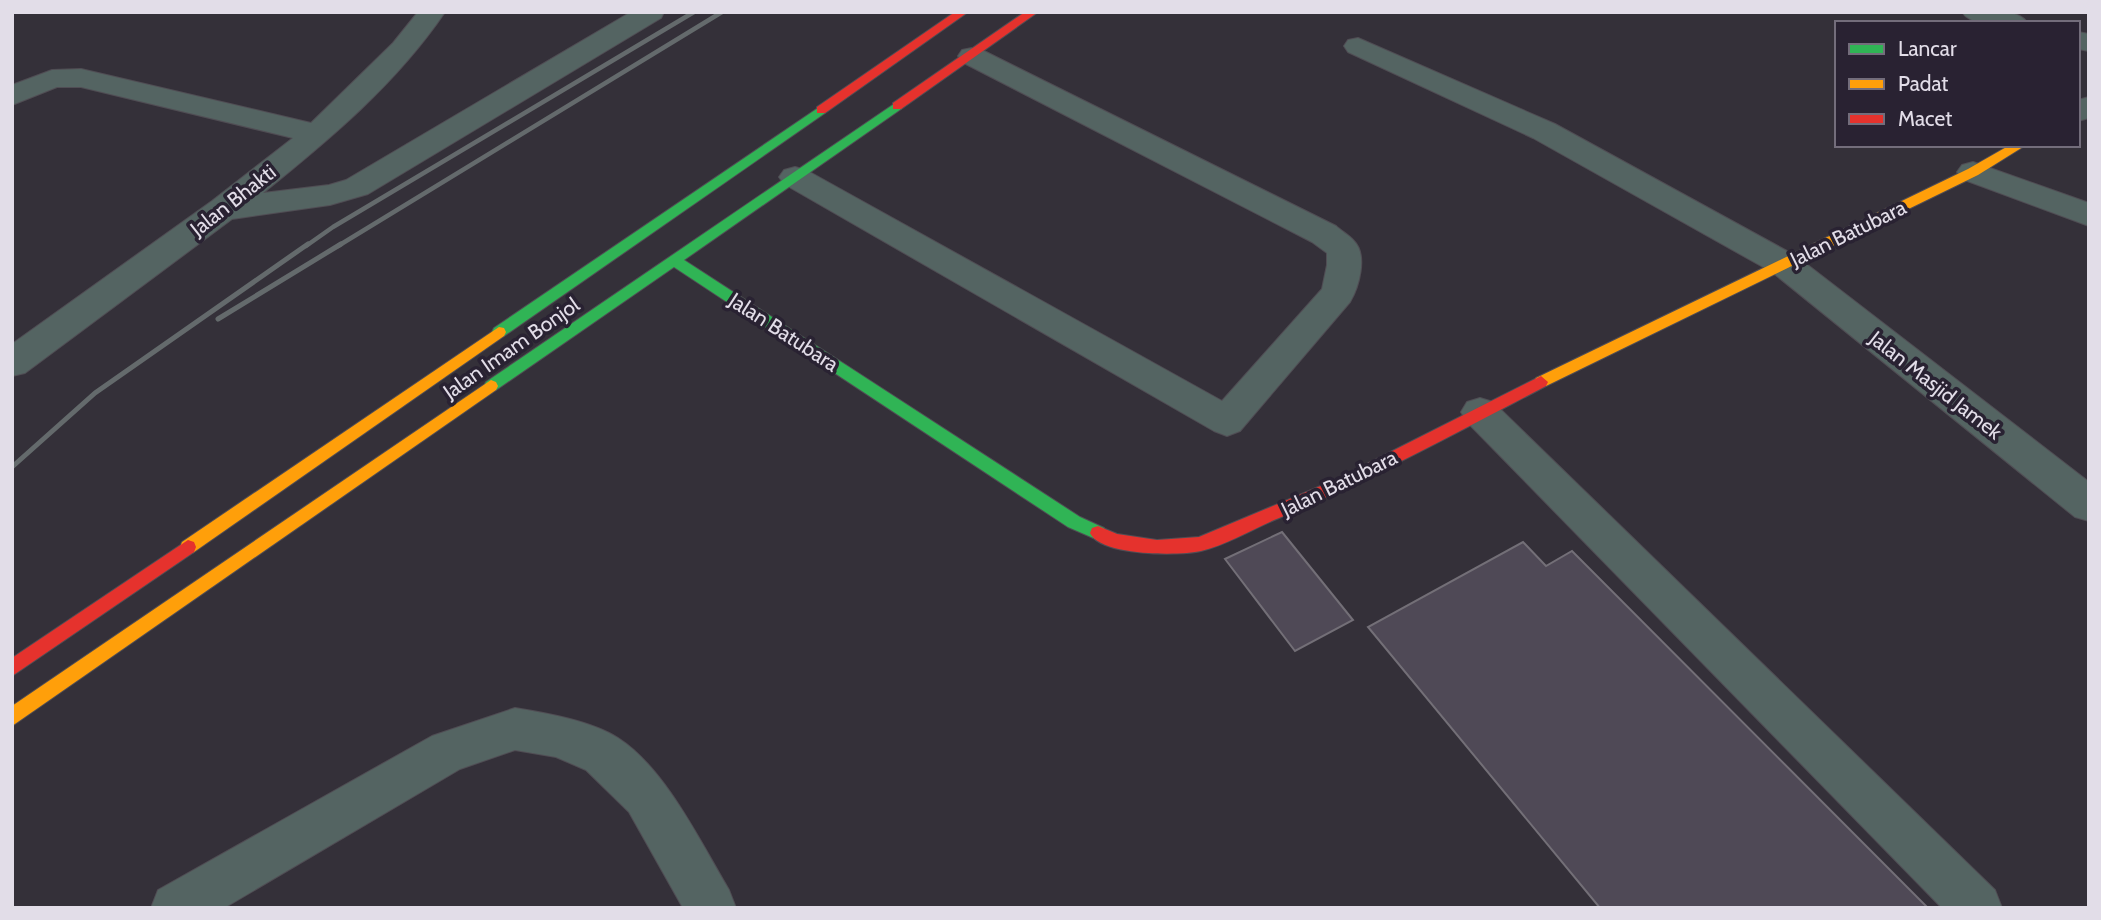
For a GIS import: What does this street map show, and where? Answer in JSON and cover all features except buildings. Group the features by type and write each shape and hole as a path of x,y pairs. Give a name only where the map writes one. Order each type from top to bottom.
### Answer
{"main road":[{"name":"Jalan Imam Bonjol","path":"12,668 963,12"},
{"name":"Jalan Imam Bonjol","path":"12,717 1033,12"},
{"name":"Jalan Batubara","path":"674,260 1074,522 1115,541 1157,547 1200,544 1340,485 1480,412 1973,172 2017,147"}],"street":[{"path":"425,12 431,13"},
{"path":"223,209 330,195 357,187 651,12"},
{"path":"1975,12 2007,21"},
{"name":"Jalan Bhakti","path":"12,363 223,209 316,134 360,96 403,49 431,13"},
{"name":"Jalan Masjid Jamek","path":"1358,46 1544,131 1784,264 2089,505"},
{"path":"795,177 1227,421 1338,293 1344,265 1343,249 1324,234 972,55"},
{"path":"12,96 52,79 80,78 316,134"},
{"path":"1973,172 2089,215"},
{"path":"1480,412 1977,908"},
{"path":"176,908 448,751 515,729 556,736 602,754 646,796 711,908"}],"railway":[{"path":"306,246 333,227 694,12"},
{"path":"338,246 722,12"},
{"path":"12,467 95,393 308,244"},
{"path":"218,319 341,244"}],"traffic: fast":[{"path":"491,386 897,106"},
{"path":"499,332 821,110"},
{"path":"674,260 1074,522 1098,533"}],"traffic: slow":[{"path":"1541,382 1973,172 2017,147"},
{"path":"188,547 499,332"},
{"path":"12,717 491,386"}],"traffic: jam":[{"path":"821,110 963,12"},
{"path":"897,106 1033,12"},
{"path":"1098,533 1115,541 1157,547 1200,544 1341,485 1541,382"},
{"path":"12,668 188,547"}]}
